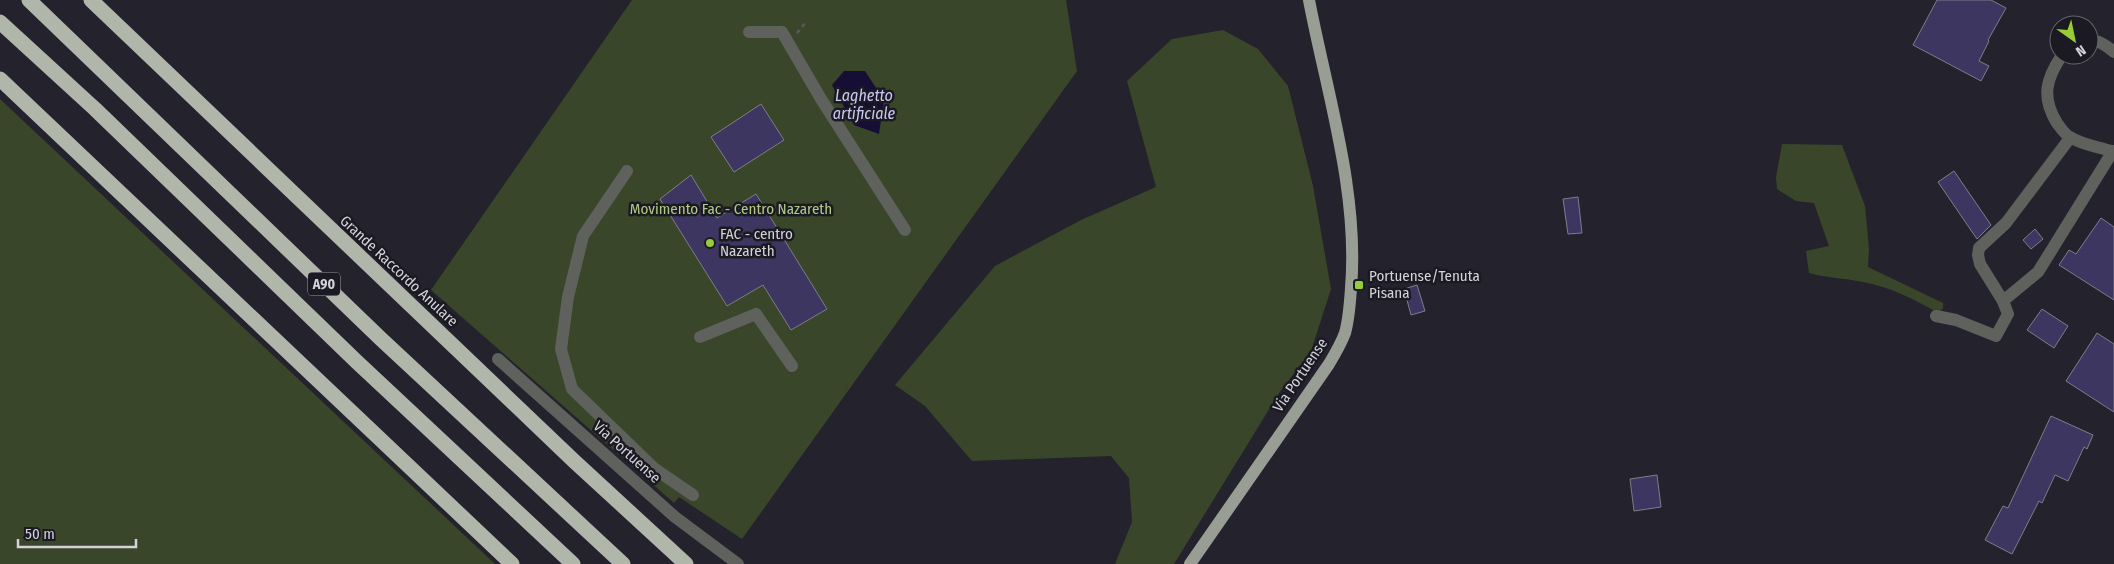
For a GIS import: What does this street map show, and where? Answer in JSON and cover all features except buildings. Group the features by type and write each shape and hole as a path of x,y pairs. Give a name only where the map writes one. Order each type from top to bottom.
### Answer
{"highway":[{"name":"A90","path":"29,0 381,339 623,564"},
{"name":"Grande Raccordo Anulare","path":"91,0 497,388 686,564"},
{"name":"A90","path":"0,22 95,110 357,362 573,564"},
{"path":"0,79 512,564"}],"main road":[{"name":"Via Portuense","path":"1190,564 1329,364 1345,333 1354,255 1352,226 1339,148 1308,0"}],"street":[{"path":"749,32 782,32 821,99 905,230"},
{"path":"2099,43 2106,45 2114,52"},
{"path":"2003,300 2038,272 2108,170 2114,152 2070,138 2063,132 2048,106 2046,88 2055,65"},
{"path":"1936,316 1956,320 1996,336 2008,314 2003,300 1980,264 1979,248 2006,223 2070,138"},
{"path":"627,171 583,236 568,297 561,349 572,389 656,469 692,495"},
{"path":"700,336 756,314 792,366"},
{"name":"Via Portuense","path":"498,359 676,517 738,564"}],"green space":[{"name":"Movimento Fac - Centro Nazareth","path":"632,0 1066,0 1077,71 742,539 679,497 674,503 431,290"},
{"path":"1223,30 1258,49 1288,86 1313,186 1331,289 1311,351 1279,393 1174,564 1115,564 1132,522 1129,478 1111,456 972,461 925,406 895,385 995,266 1081,220 1156,187 1127,81 1172,39"},
{"path":"0,99 495,564 0,564"},
{"path":"1782,144 1842,145 1865,206 1869,249 1868,267 1943,303 1943,308 1938,313 1911,298 1883,287 1809,273 1806,251 1829,246 1814,203 1796,201 1777,189 1776,177"}],"water":[{"name":"Laghetto artificiale","path":"844,71 865,71 884,100 879,134 854,125 832,85"}],"place":[{"name":"FAC - centro Nazareth","path":"710,243"},
{"name":"Portuense/Tenuta Pisana","path":"1359,285"}]}
